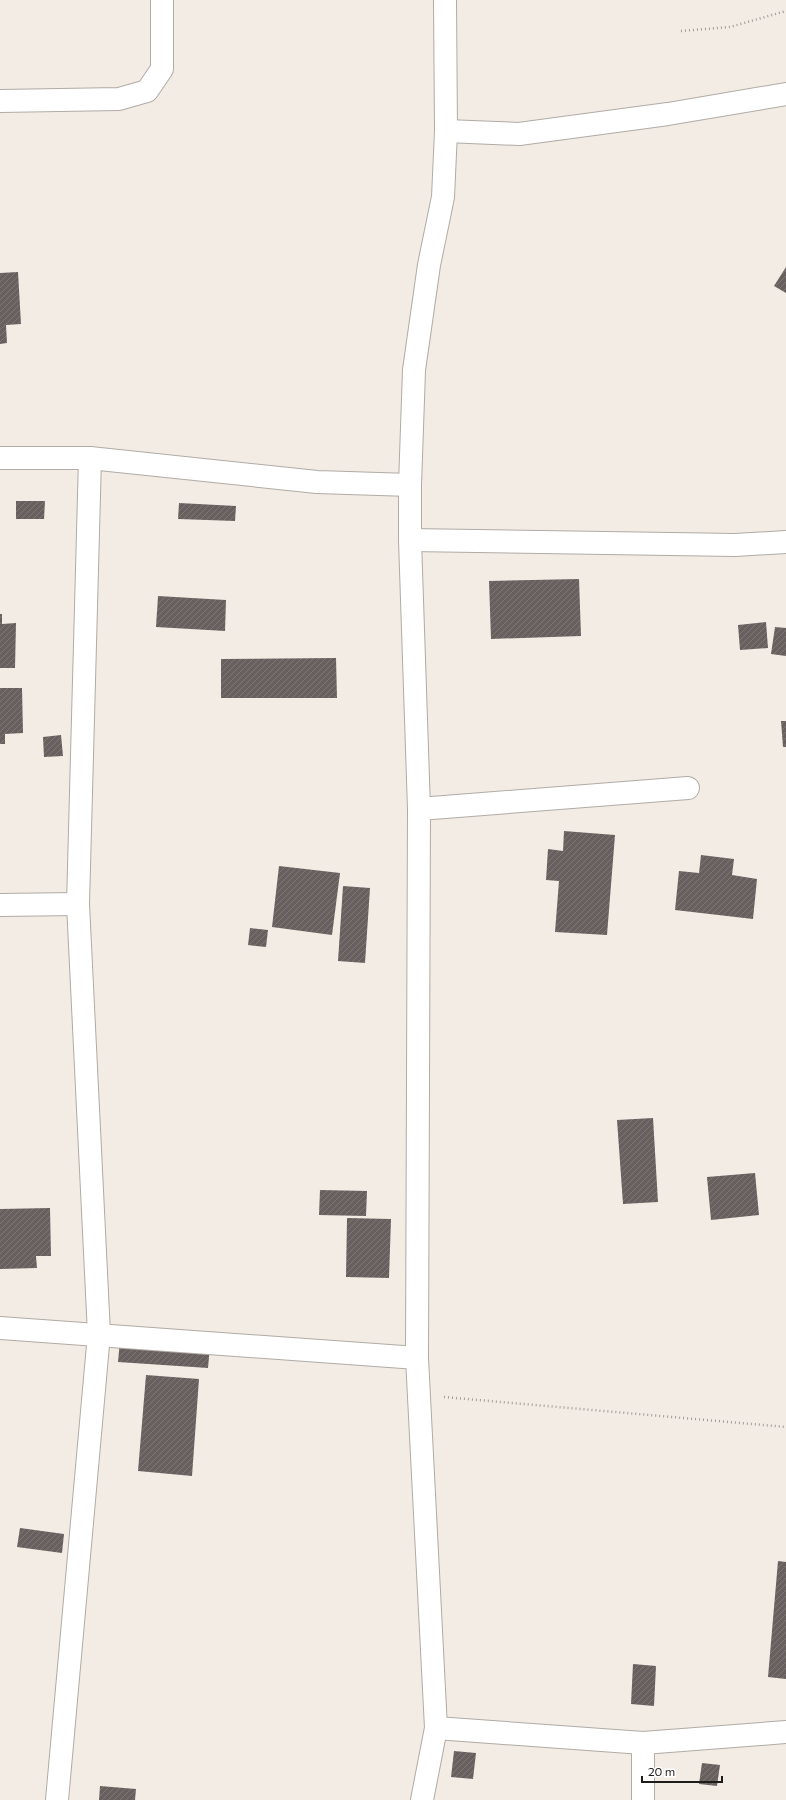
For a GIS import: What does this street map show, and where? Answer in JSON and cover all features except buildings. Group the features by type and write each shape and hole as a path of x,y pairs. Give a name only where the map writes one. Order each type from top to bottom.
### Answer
{"street":[{"path":"0,101 119,99 147,90 162,69 162,0"},
{"path":"422,1800 436,1728 416,1358 419,809 410,540 410,486 414,370 429,264 443,197 446,131 445,0"},
{"path":"446,131 518,134 668,114 786,94"},
{"path":"0,458 90,458 317,482 410,486"},
{"path":"57,1800 99,1334 78,904 90,458"},
{"path":"410,540 735,545 786,542"},
{"path":"419,809 688,788"},
{"path":"0,905 78,904"},
{"path":"0,1328 416,1358"},
{"path":"436,1728 643,1743 786,1732"},
{"path":"643,1743 643,1800"}],"path":[{"path":"681,31 730,27 786,11"},
{"path":"418,1395 786,1427"}]}
